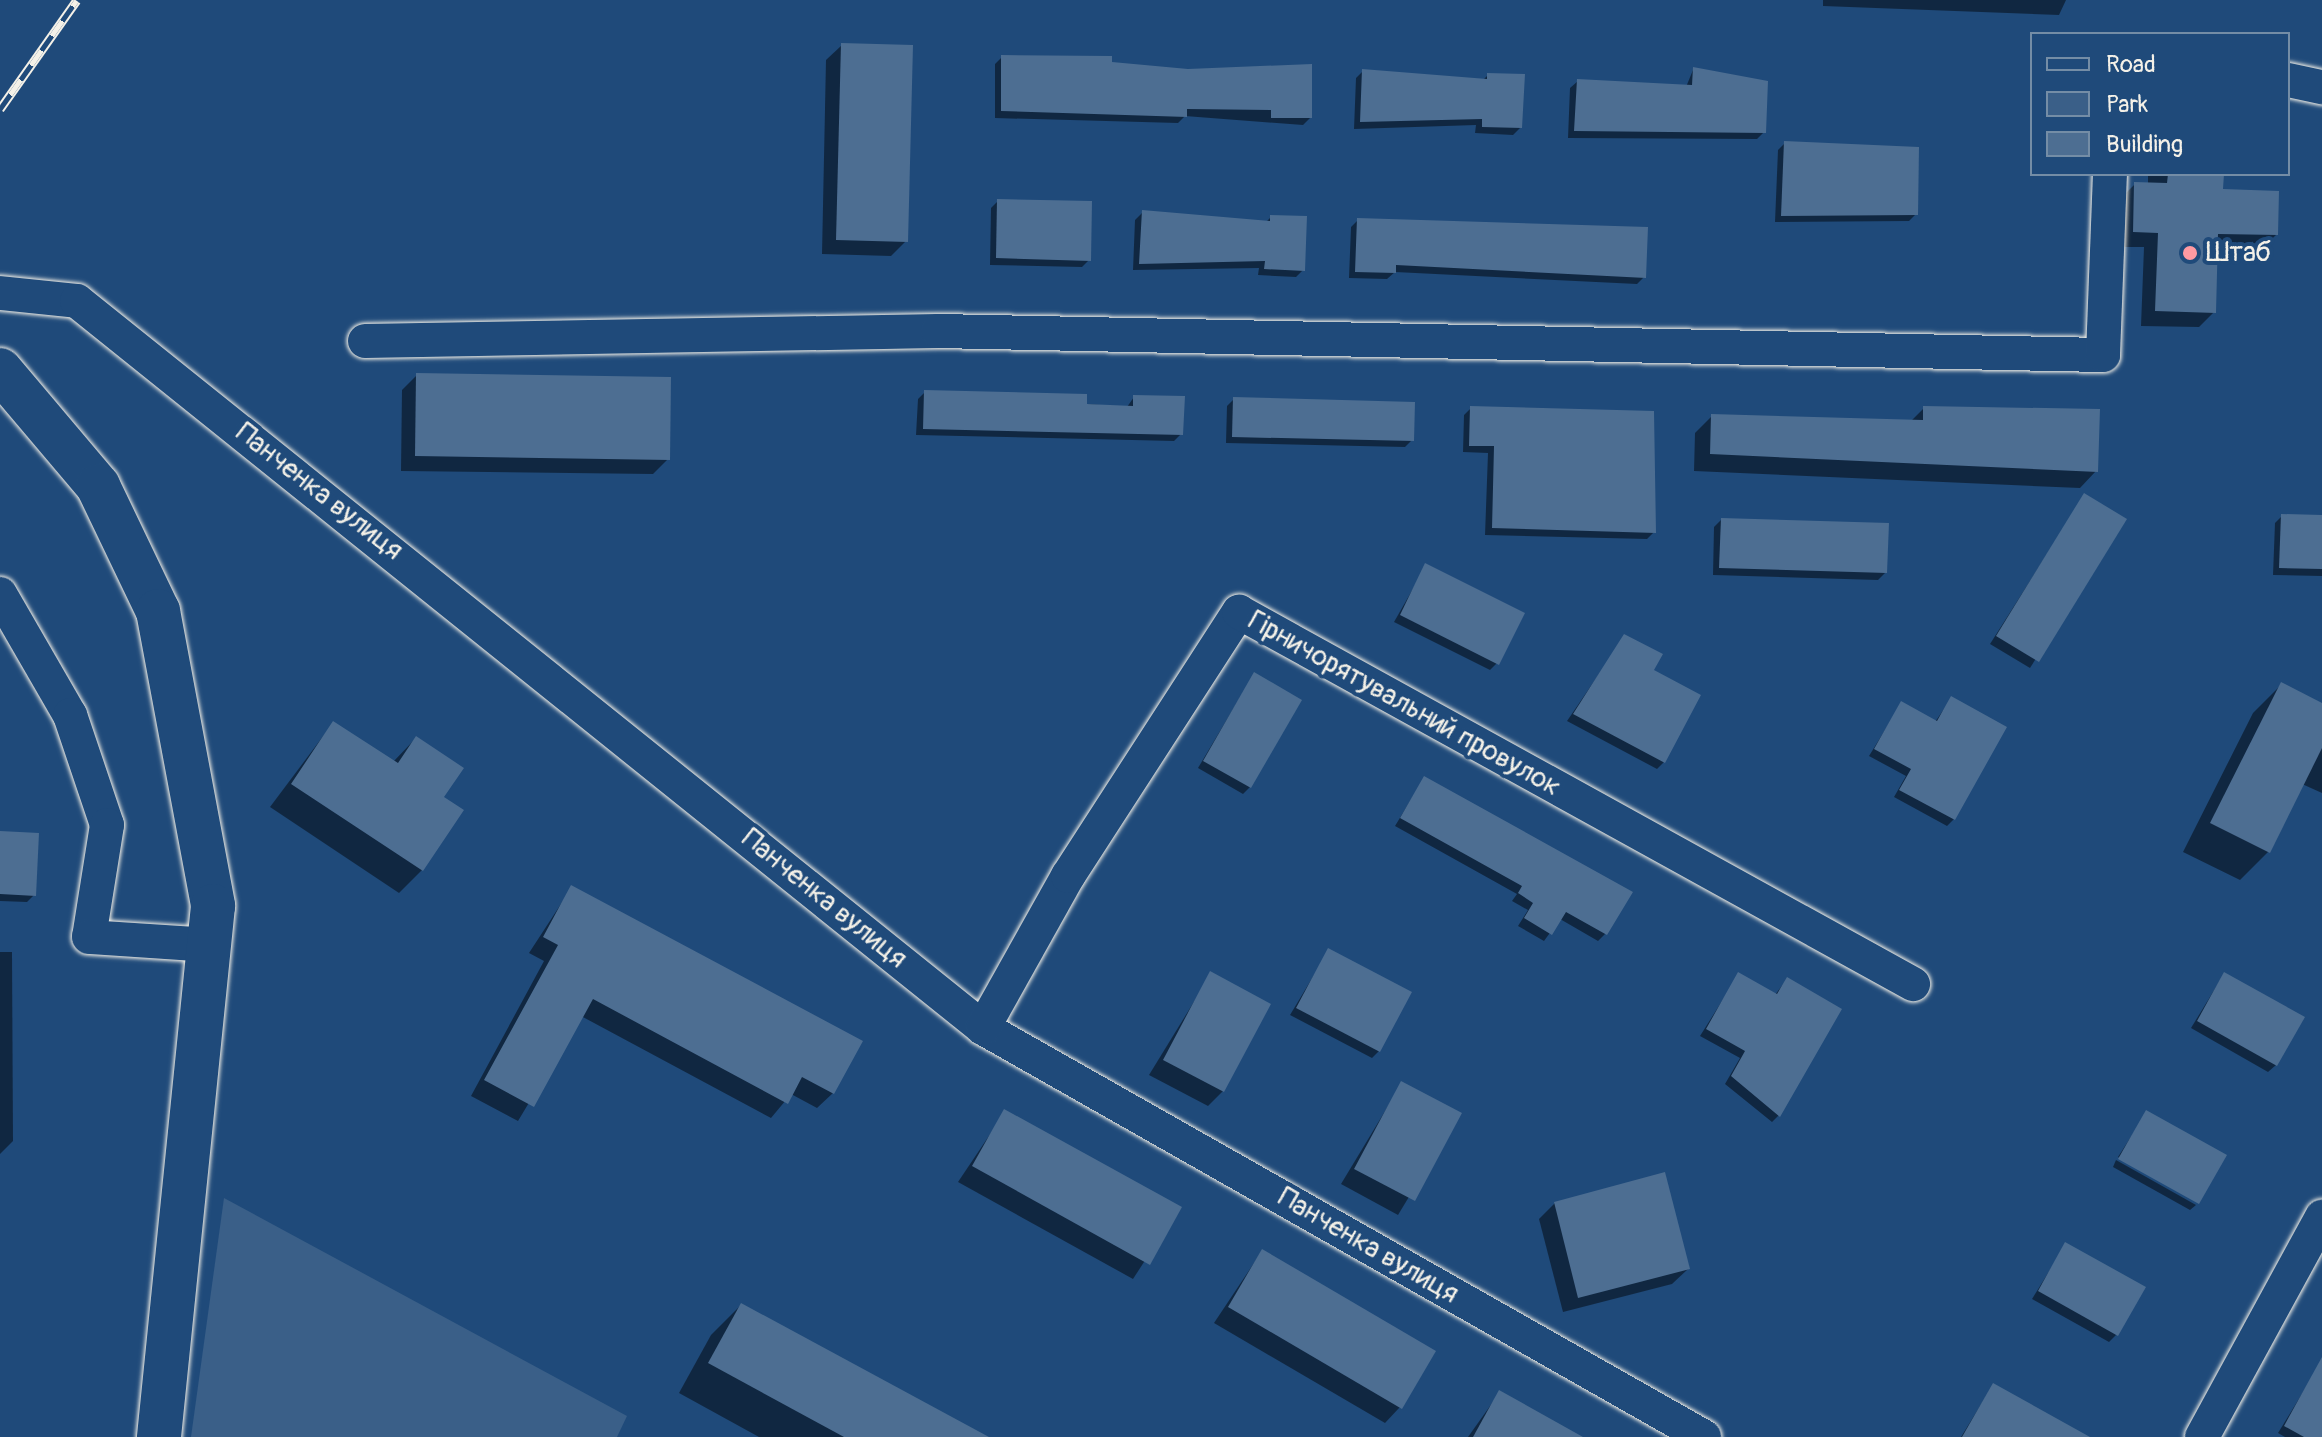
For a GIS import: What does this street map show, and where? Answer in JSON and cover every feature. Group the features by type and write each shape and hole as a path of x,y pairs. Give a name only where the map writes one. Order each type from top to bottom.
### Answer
{"street":[{"path":"2290,80 2322,87"},
{"path":"365,341 938,331 2103,355 2110,176"},
{"name":"Панченка вулиця","path":"0,293 77,301 983,1028 1704,1437"},
{"path":"2,372 98,486 158,611 213,906 159,1437"},
{"path":"0,594 70,715 107,825 89,937 209,945"},
{"name":"Гірничорятувальний провулок","path":"983,1028 1068,876 1239,612 1913,984"},
{"path":"2202,1437 2322,1217"}],"green space":[{"path":"224,1198 627,1416 617,1437 191,1437"}],"building":[{"path":"841,43 913,45 908,242 836,240"},
{"path":"1001,55 1112,56 1112,62 1188,69 1312,64 1312,118 1271,118 1271,110 1187,109 1187,117 1001,111"},
{"path":"1693,67 1768,81 1766,133 1574,131 1577,79 1692,85"},
{"path":"1362,69 1487,79 1487,73 1525,74 1522,128 1482,127 1482,119 1360,122"},
{"path":"1784,141 1919,147 1918,215 1781,216"},
{"name":"Штаб","path":"2168,176 2224,176 2223,189 2279,191 2278,235 2218,234 2216,313 2155,311 2158,233 2133,232 2134,182 2167,183"},
{"path":"997,199 1092,201 1091,261 996,258"},
{"path":"1142,210 1270,221 1270,215 1307,216 1305,271 1264,269 1265,261 1139,264"},
{"path":"1357,218 1648,227 1646,278 1396,265 1396,273 1355,272"},
{"path":"416,373 671,377 670,460 415,456"},
{"path":"924,390 1087,394 1087,404 1133,406 1133,395 1185,396 1183,435 923,429"},
{"path":"1233,397 1415,402 1414,441 1232,437"},
{"path":"1470,406 1654,411 1656,533 1492,528 1494,446 1469,446"},
{"path":"1923,406 2100,409 2098,472 1710,454 1711,414 1923,420"},
{"path":"2084,493 2127,519 2039,662 1996,636"},
{"path":"2281,514 2322,515 2322,569 2279,568"},
{"path":"1721,518 1889,523 1887,573 1719,568"},
{"path":"1425,563 1525,613 1499,665 1400,615"},
{"path":"1624,634 1663,654 1654,670 1701,695 1665,763 1573,714"},
{"path":"1254,672 1302,700 1251,788 1203,761"},
{"path":"2281,682 2322,703 2322,748 2270,853 2210,823"},
{"path":"1951,696 2007,727 1955,820 1899,790 1911,769 1874,749 1901,701 1937,721"},
{"path":"333,721 398,763 416,736 464,768 444,797 464,810 423,871 291,784"},
{"path":"1424,776 1633,892 1607,935 1566,912 1552,935 1524,918 1533,903 1518,893 1522,886 1400,818"},
{"path":"0,831 39,833 36,896 0,894"},
{"path":"571,885 863,1041 834,1094 802,1077 788,1104 593,999 534,1107 484,1080 558,945 543,937"},
{"path":"1328,948 1412,992 1380,1052 1296,1008"},
{"path":"1210,971 1271,1004 1224,1092 1163,1060"},
{"path":"1738,972 1777,994 1787,977 1842,1009 1780,1117 1731,1076 1745,1051 1706,1029"},
{"path":"2224,972 2305,1017 2277,1066 2197,1021"},
{"path":"1401,1081 1462,1113 1415,1201 1354,1169"},
{"path":"1004,1109 1182,1207 1150,1265 972,1166"},
{"path":"2146,1110 2227,1155 2199,1204 2118,1159"},
{"path":"1665,1172 1690,1269 1578,1298 1554,1202"},
{"path":"2065,1242 2146,1287 2118,1336 2038,1291"},
{"path":"1262,1249 1436,1351 1402,1409 1228,1307"},
{"path":"741,1303 989,1437 844,1437 708,1363"},
{"path":"2322,1357 2322,1437 2304,1437 2284,1426"},
{"path":"1993,1383 2090,1437 1962,1437"},
{"path":"1499,1390 1583,1437 1473,1437"}],"railway":[{"path":"0,109 77,0"}],"place":[{"name":"Штаб","path":"2190,253"}]}
